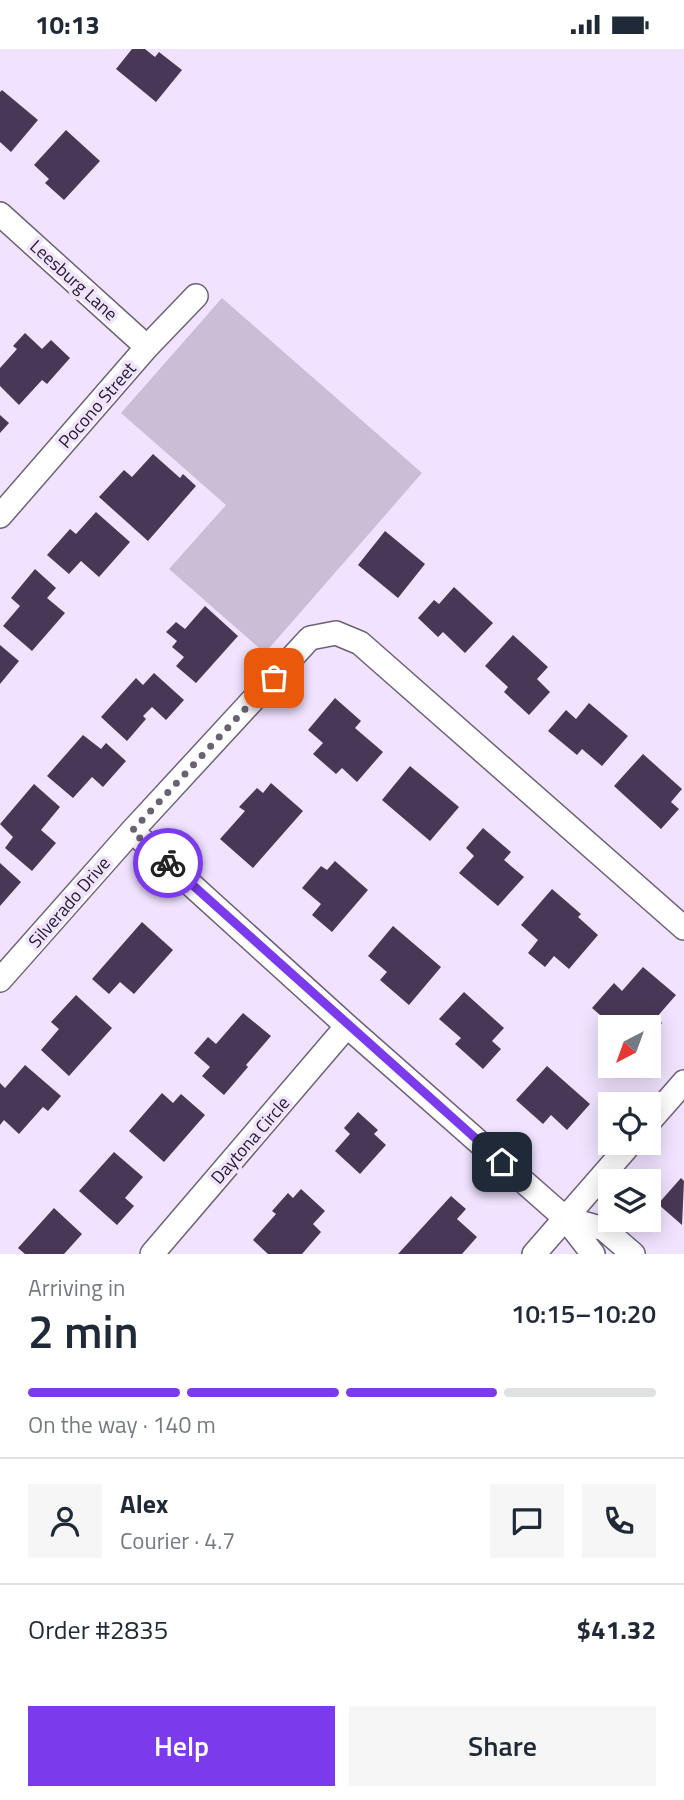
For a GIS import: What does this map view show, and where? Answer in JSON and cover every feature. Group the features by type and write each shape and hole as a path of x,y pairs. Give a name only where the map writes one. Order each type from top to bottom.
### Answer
{"street":[{"name":"Leesburg Lane","path":"0,213 147,347"},
{"name":"Pocono Street","path":"0,516 147,347 196,296"},
{"name":"Silverado Drive","path":"0,980 132,831 310,638 336,633 360,643 684,928"},
{"path":"132,831 347,1026 565,1218 593,1254"},
{"name":"Daytona Circle","path":"152,1254 347,1026"},
{"path":"661,1108 684,1082"},
{"path":"534,1254 620,1155"},
{"path":"565,1218 604,1229 633,1254"}],"shaded area":[{"path":"222,298 422,473 265,653 169,569 226,505 121,413"}],"building":[{"path":"132,49 145,49 155,57 159,52 182,70 156,102 116,69"},
{"path":"2,90 38,120 11,152 0,142"},
{"path":"66,130 100,161 64,200 45,183 49,179 34,165"},
{"path":"25,333 42,349 51,340 70,358 47,384 42,380 19,405 0,386 0,368 17,349 13,346"},
{"path":"0,415 9,423 0,433"},
{"path":"153,454 180,478 183,474 196,486 148,541 99,497 124,470 132,477"},
{"path":"96,512 130,542 99,577 81,561 69,574 47,555 70,529 76,534"},
{"path":"385,531 425,564 398,598 358,565"},
{"path":"35,569 56,588 47,598 65,613 32,651 3,626 20,606 11,598"},
{"path":"454,587 493,623 465,653 443,632 438,637 418,618 434,600 439,604"},
{"path":"205,606 238,636 196,683 176,666 184,657 172,647 177,641 166,632 176,622 185,629"},
{"path":"513,635 548,667 537,679 550,692 529,715 504,692 508,687 485,666"},
{"path":"0,645 19,661 0,684"},
{"path":"154,673 184,700 166,720 152,707 143,716 146,719 127,741 101,717 136,678 143,685"},
{"path":"335,698 361,721 355,728 383,752 357,782 342,768 336,774 313,754 323,743 308,730"},
{"path":"589,703 628,736 602,766 582,749 577,755 548,731 566,710 576,719"},
{"path":"83,735 101,749 106,743 126,761 103,787 92,777 73,798 47,776"},
{"path":"643,754 682,789 671,802 679,809 661,829 614,786"},
{"path":"410,766 459,807 430,841 382,800"},
{"path":"271,783 303,811 253,868 220,839 245,811 239,807 257,788 263,793"},
{"path":"34,784 60,807 41,830 56,843 32,871 5,848 13,837 0,824"},
{"path":"483,828 511,852 504,860 524,877 498,906 459,873 474,856 466,848"},
{"path":"335,861 368,890 332,932 312,915 321,904 302,888 321,866 327,870"},
{"path":"0,863 21,882 0,906"},
{"path":"552,889 581,914 578,917 598,935 569,969 554,956 545,967 528,953 538,940 521,925"},
{"path":"142,922 173,950 134,994 120,982 109,994 92,979"},
{"path":"393,926 441,967 409,1005 380,980 387,972 368,956"},
{"path":"643,967 676,995 659,1015 600,1015 592,1008 614,983 622,991"},
{"path":"464,992 504,1028 492,1041 501,1049 483,1069 455,1044 461,1038 439,1019"},
{"path":"76,995 112,1028 69,1076 41,1050 59,1029 51,1022"},
{"path":"243,1013 271,1036 224,1095 202,1076 210,1067 194,1053 208,1037 216,1044"},
{"path":"25,1065 61,1096 48,1111 43,1107 19,1134 4,1120 0,1125 0,1083 5,1088"},
{"path":"547,1066 590,1104 567,1130 551,1115 543,1124 516,1100"},
{"path":"162,1093 173,1103 181,1094 205,1115 164,1162 129,1131"},
{"path":"358,1112 378,1130 374,1134 386,1145 360,1174 335,1151 350,1134 344,1128"},
{"path":"114,1152 143,1177 125,1198 134,1206 117,1225 79,1191"},
{"path":"681,1178 684,1181 682,1225 661,1207 661,1201"},
{"path":"301,1189 325,1211 313,1224 321,1232 302,1254 268,1254 253,1240 276,1214 272,1211 288,1193 293,1198"},
{"path":"451,1196 466,1209 457,1219 477,1237 462,1254 398,1254"},
{"path":"54,1208 82,1234 64,1254 25,1254 18,1248"}],"way so far":[{"path":"168,863 132,831 274,678"}],"route":[{"path":"168,863 502,1162"}]}
